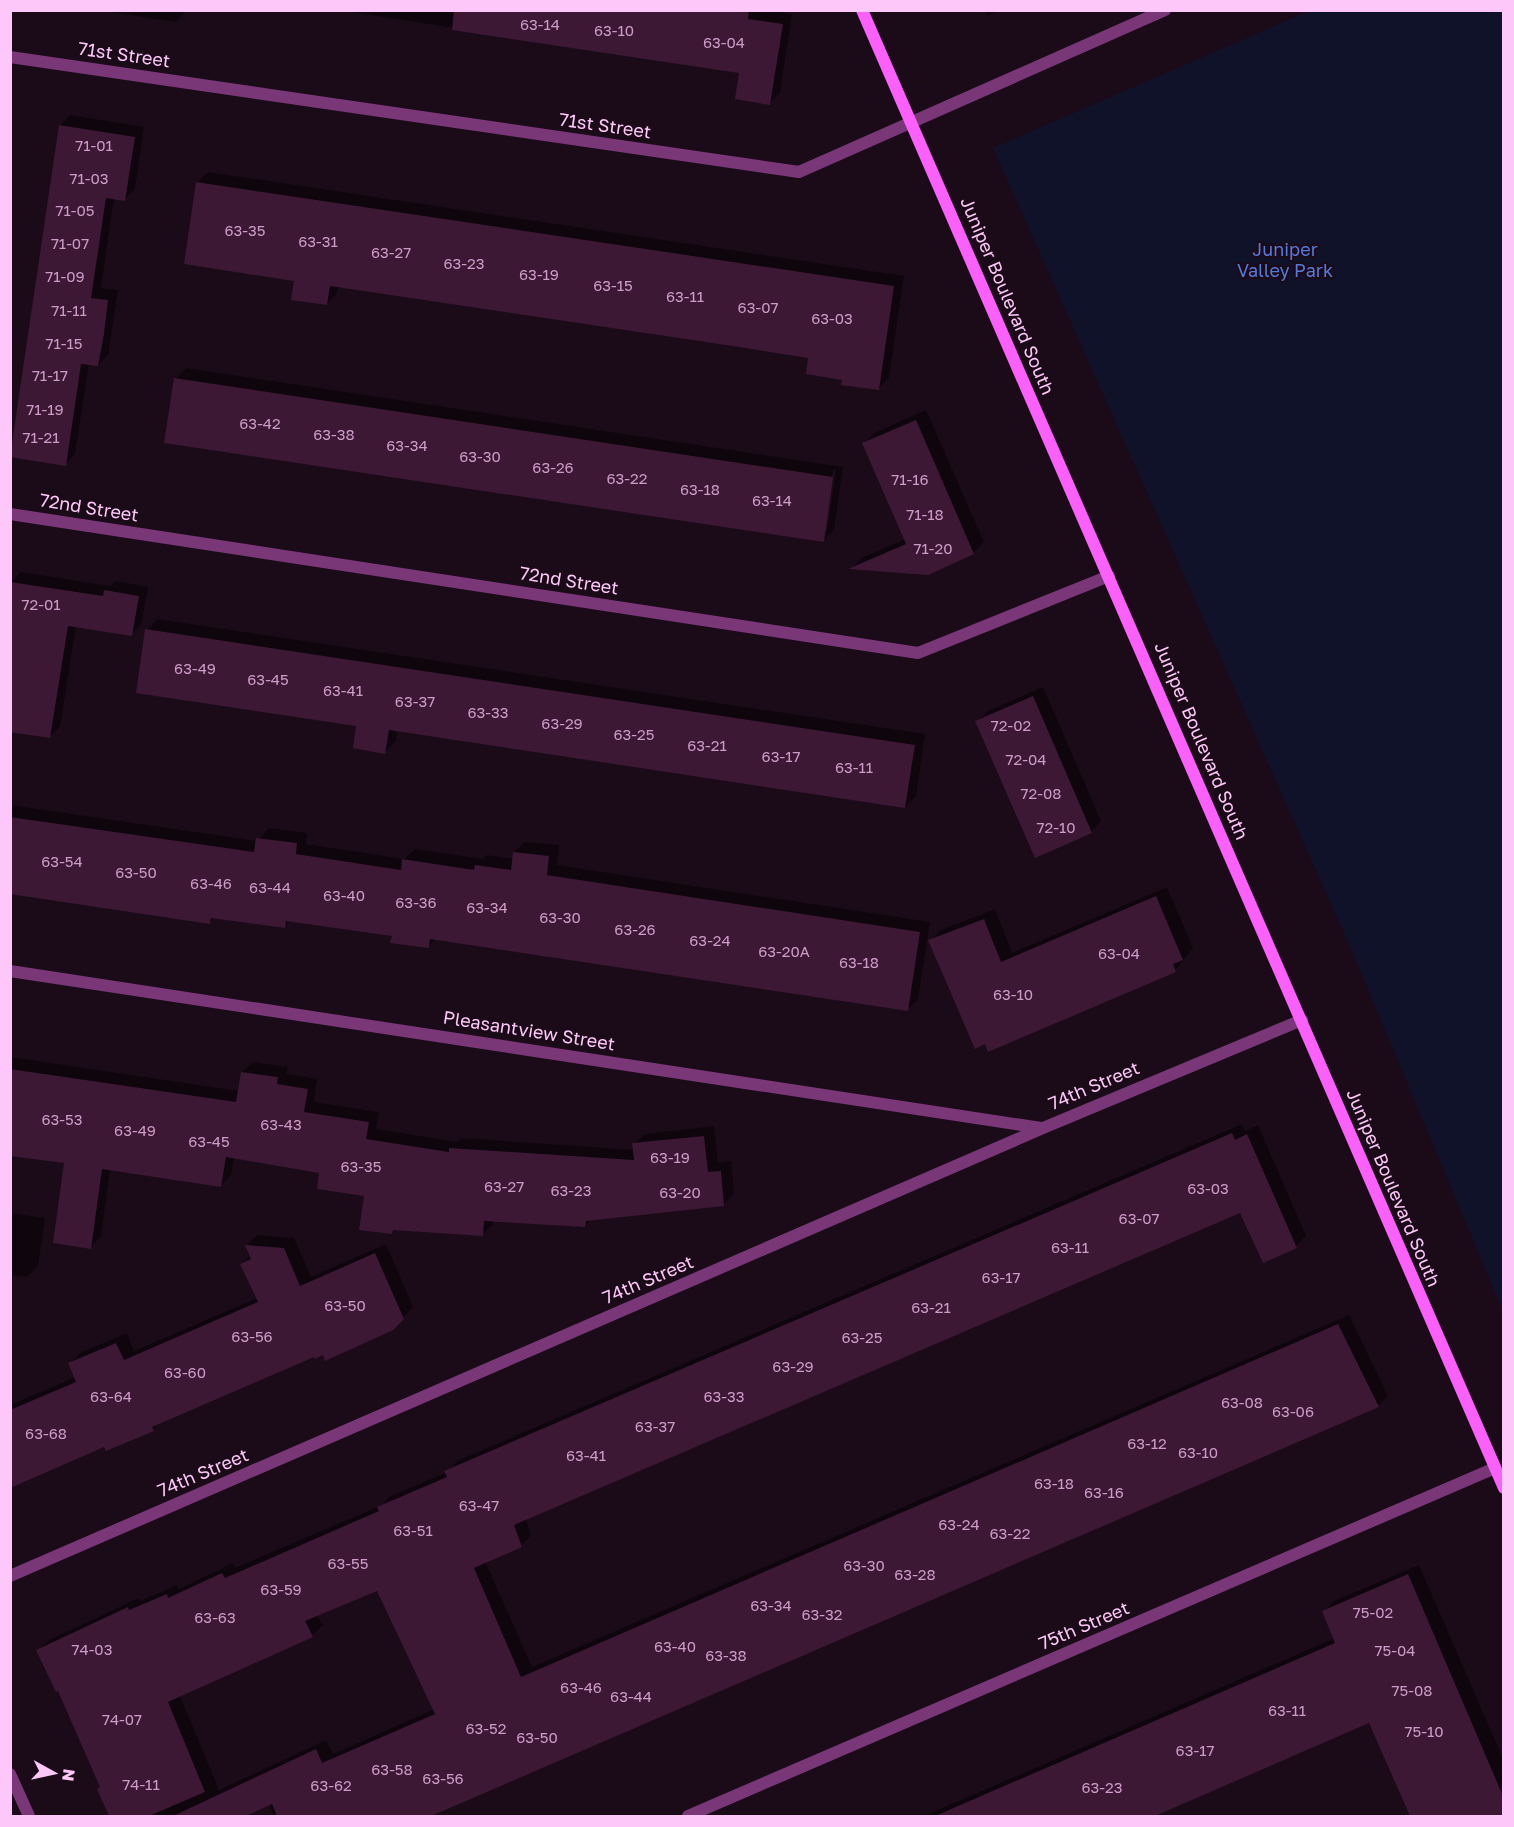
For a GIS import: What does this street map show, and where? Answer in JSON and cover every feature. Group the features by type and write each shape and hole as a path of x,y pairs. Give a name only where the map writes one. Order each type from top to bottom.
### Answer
{"street":[{"name":"Juniper Boulevard South","path":"862,10 1302,1020 1503,1488"},
{"name":"71st Street","path":"10,57 800,172 1165,10"},
{"name":"72nd Street","path":"10,514 918,654 1109,576"},
{"name":"Pleasantview Street","path":"10,971 1043,1128"},
{"name":"74th Street","path":"10,1576 1043,1128 1302,1020"},
{"name":"75th Street","path":"688,1816 1495,1468"},
{"path":"10,1774 29,1816"}],"green space":[{"name":"Juniper Valley Park","path":"1309,11 1503,11 1503,1311 1352,951 993,148"}],"building":[{"path":"454,10 749,10 748,19 783,24 770,105 735,99 739,73 452,30"},
{"path":"59,125 135,137 125,201 106,198 91,298 108,300 104,334 98,366 81,364 66,466 10,457"},
{"path":"196,182 894,286 879,390 841,385 842,380 806,374 808,358 733,346 330,286 327,305 291,300 294,281 184,264"},
{"path":"174,378 833,477 824,542 164,443"},
{"path":"916,420 974,554 928,575 848,569 906,544 862,443"},
{"path":"10,582 103,596 104,590 139,596 132,636 68,626 50,738 10,732"},
{"path":"145,629 915,745 905,808 389,730 385,754 353,748 356,726 136,693"},
{"path":"1033,696 1092,833 1035,858 975,721"},
{"path":"10,817 254,852 256,838 297,843 296,854 401,870 402,859 474,870 475,865 511,870 513,852 549,856 547,875 920,932 908,1011 430,939 429,948 390,943 392,936 286,921 285,928 211,918 210,924 10,894"},
{"path":"1156,896 1183,960 1173,964 1176,972 988,1052 985,1044 975,1049 928,940 984,919 1001,962"},
{"path":"10,1069 236,1102 241,1072 278,1077 277,1084 308,1089 304,1112 369,1122 366,1139 449,1152 449,1148 634,1160 632,1143 704,1136 708,1172 721,1171 724,1206 586,1221 585,1227 484,1221 483,1236 393,1230 392,1234 359,1230 364,1196 317,1189 319,1173 226,1157 221,1187 102,1169 91,1249 53,1243 64,1163 10,1156"},
{"path":"1232,1133 1235,1140 1247,1134 1297,1248 1263,1263 1240,1213 514,1525 522,1547 474,1568 521,1677 1338,1324 1379,1407 431,1816 277,1816 272,1804 246,1816 173,1816 316,1749 322,1763 435,1714 377,1591 305,1621 313,1637 168,1702 205,1792 149,1816 109,1816 97,1789 100,1787 58,1691 56,1692 36,1650 128,1607 129,1610 167,1594 168,1598 222,1573 225,1578 379,1511 377,1507 447,1477 444,1471"},
{"path":"245,1245 284,1248 300,1286 375,1253 404,1319 393,1330 325,1361 323,1355 315,1359 314,1357 152,1427 154,1431 106,1451 104,1447 10,1488 10,1410 76,1382 68,1363 116,1343 124,1360 258,1302 240,1264 251,1259"},
{"path":"1408,1574 1503,1796 1503,1816 1410,1816 1369,1723 1155,1816 935,1816 1335,1643 1322,1611"}]}
